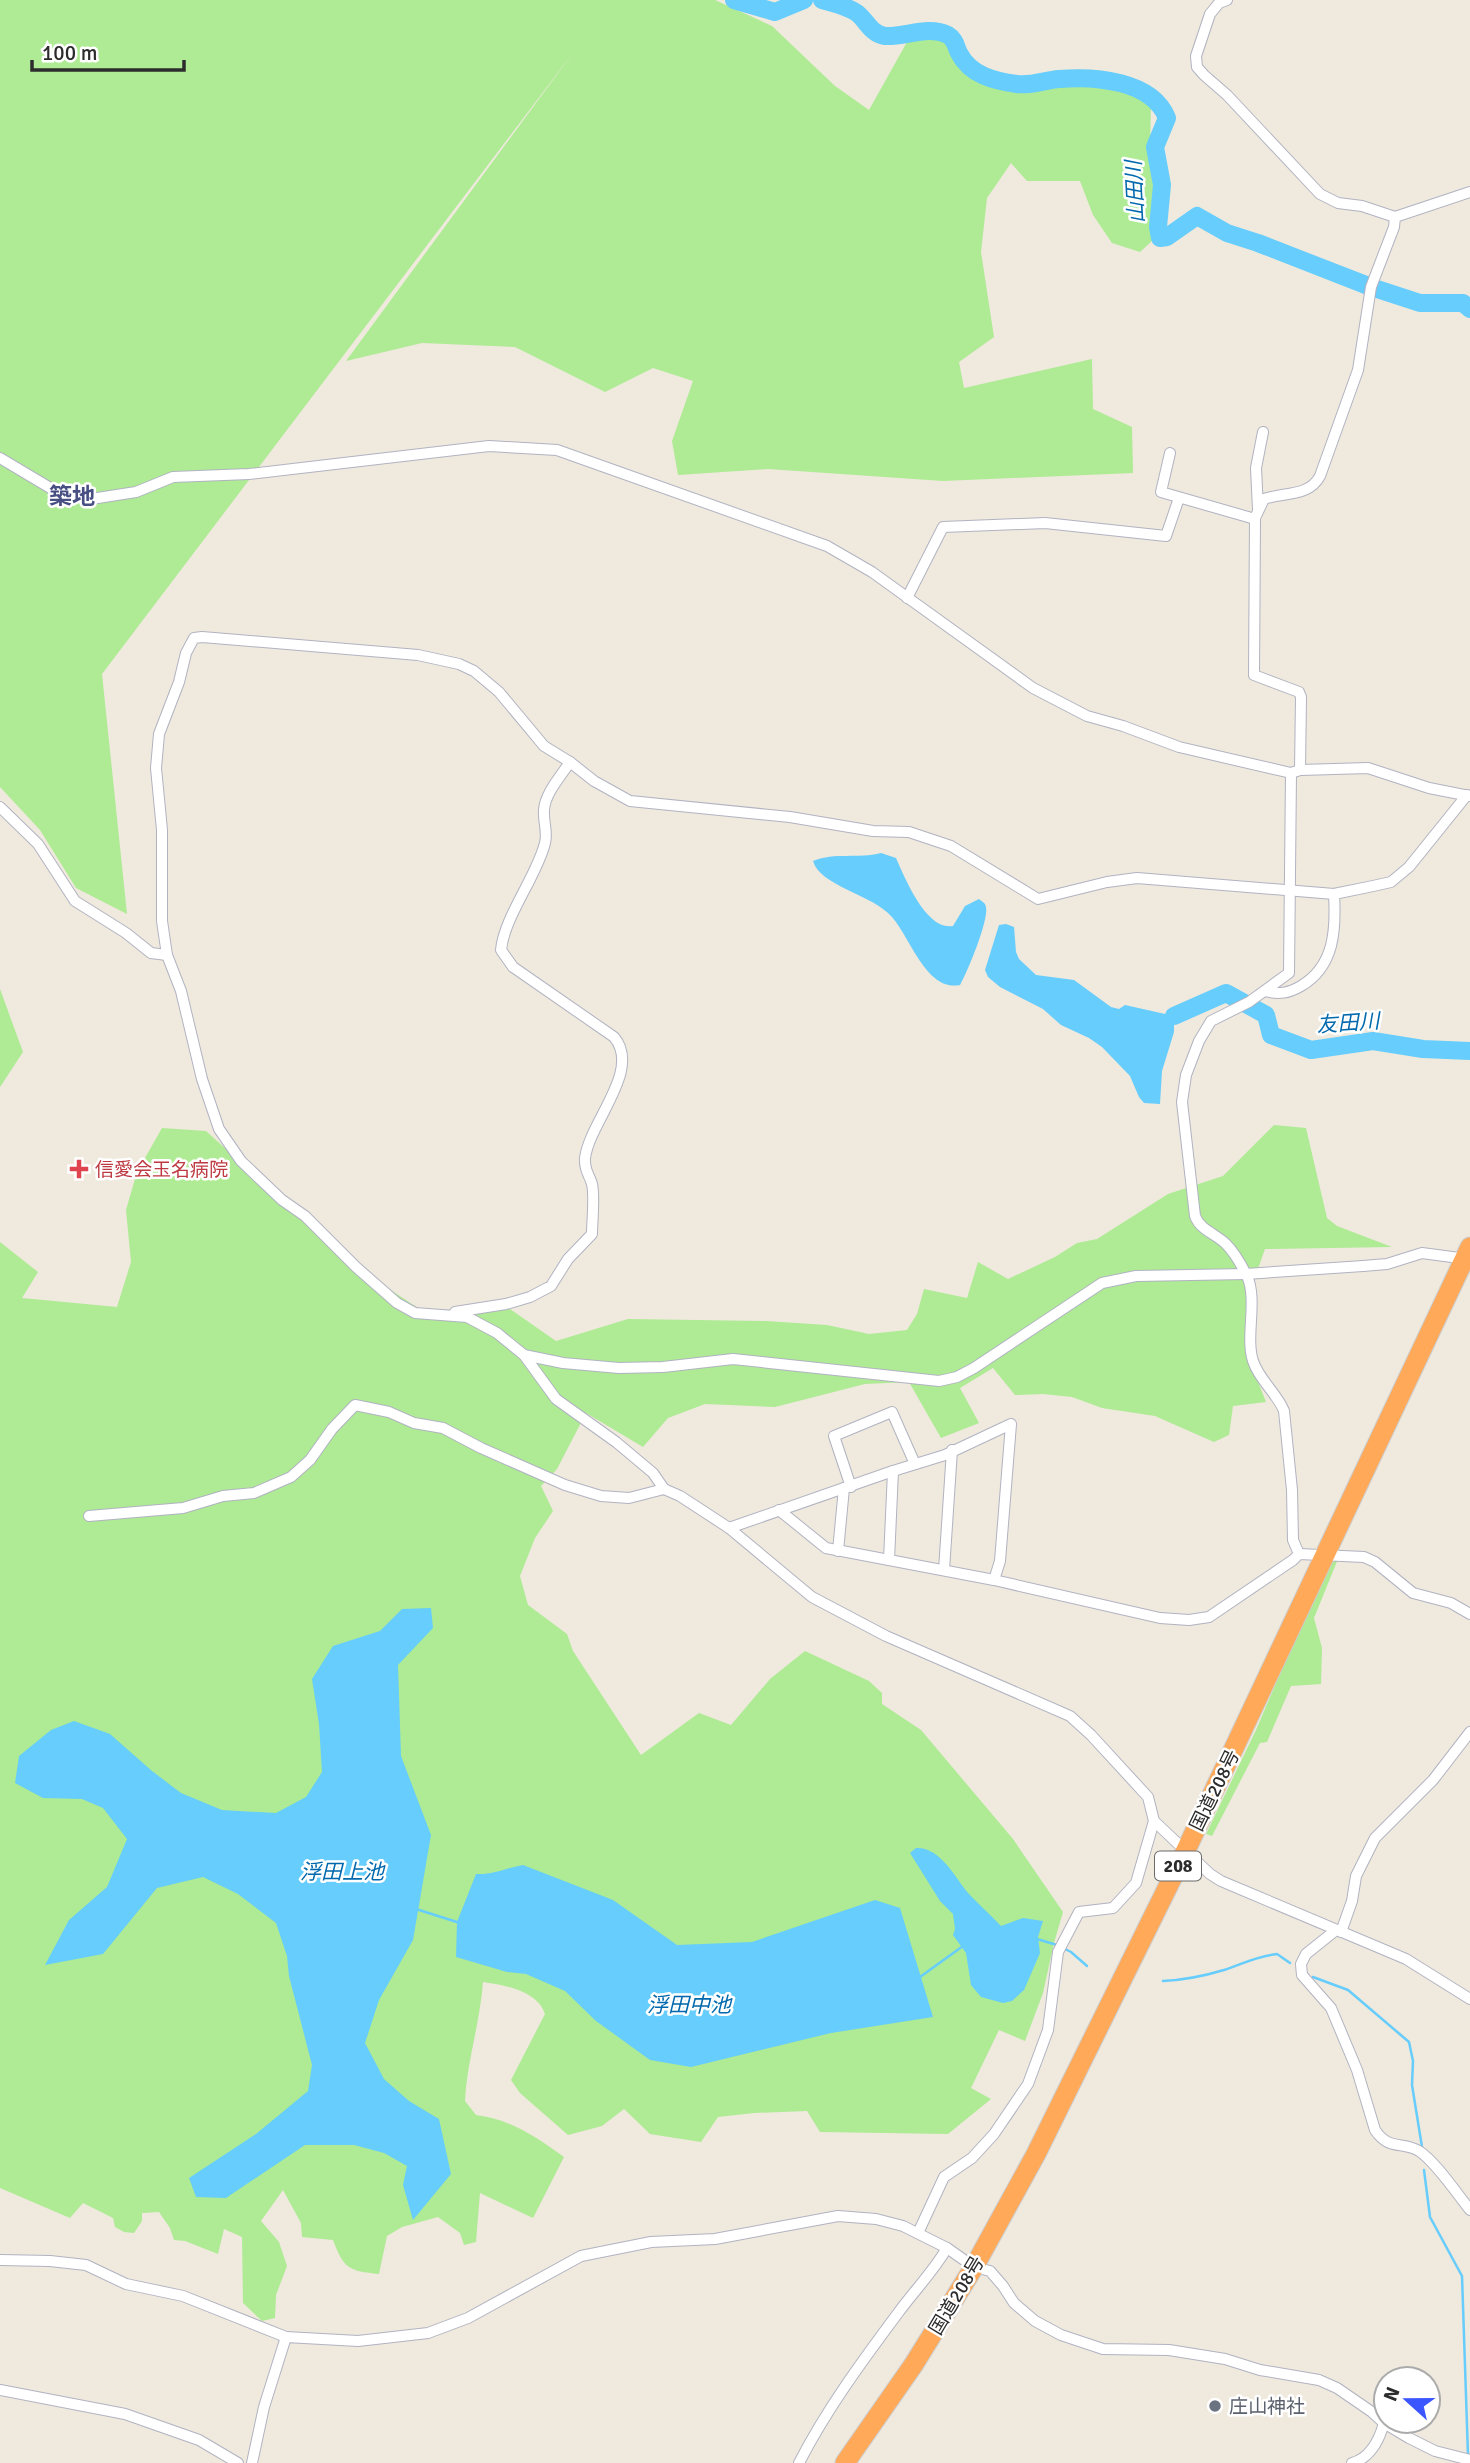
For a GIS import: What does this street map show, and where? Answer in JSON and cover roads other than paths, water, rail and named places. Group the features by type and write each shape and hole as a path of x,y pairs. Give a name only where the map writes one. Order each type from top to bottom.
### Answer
{"highway":[{"name":"国道208号","path":"845,2463 914,2364 974,2267 1037,2154 1186,1850 1468,1255"}],"street":[{"path":"1227,0 1219,3 1210,14 1196,63 1204,75 1227,95 1320,194 1338,204 1362,206 1395,217 1470,192"},
{"path":"1256,514 1264,499 1305,491 1315,485 1320,477 1358,370 1372,283 1394,227 1395,217"},
{"path":"1263,432 1256,468 1254,676 1299,692 1301,697 1289,890 1289,973 1245,1004 1211,1021 1199,1041 1186,1075 1182,1102 1195,1216 1202,1226 1227,1245 1246,1274 1252,1359 1255,1367 1280,1399 1284,1411 1292,1490 1293,1540 1299,1554"},
{"path":"0,458 57,492 91,499 136,492 173,477 249,474 489,446 557,450 827,546 872,572 1033,688 1087,716 1179,747 1296,772 1368,768 1418,785 1469,795 1409,867 1391,882 1334,894 1137,878 1107,881 1038,899 951,846 909,832 873,831 790,817 630,801 594,781 544,746 499,692 474,671 459,664 418,655 202,636 194,638 186,653 179,682 159,734 157,757 162,830 162,921 167,955 181,991 202,1079 219,1129 241,1161 282,1200 305,1216 397,1303 415,1313 467,1317 497,1333 524,1355 556,1399 653,1473 664,1489 680,1496 729,1528 813,1597 838,1613 886,1636 981,1675 1070,1716 1148,1797 1154,1821 1136,1883 1113,1908 1079,1912 1058,1952 1048,2030 1028,2084 994,2134 972,2158 944,2177 918,2232"},
{"path":"1170,453 1160,492 1256,514"},
{"path":"907,598 943,527 1045,523 1166,536 1179,498"},
{"path":"430,1314 478,1309 530,1297 551,1286 568,1259 593,1234 592,1184 585,1172 585,1157 593,1129 609,1103 622,1069 622,1046 614,1037 513,967 500,950 545,844 547,830 544,809 552,789 570,762"},
{"path":"0,807 38,844 75,901 126,933 151,953 167,955"},
{"path":"1265,991 1279,995 1299,988 1321,970 1336,929 1334,894"},
{"path":"524,1355 563,1363 619,1368 663,1367 733,1359 939,1381 957,1377 974,1368 1102,1283 1136,1276 1246,1274 1387,1264 1422,1253 1468,1255"},
{"path":"89,1516 183,1507 223,1496 254,1493 291,1477 310,1460 332,1429 355,1405 389,1412 414,1423 443,1428 565,1485 601,1496 629,1498 664,1489"},
{"path":"838,1550 848,1488 834,1436 892,1412 915,1464"},
{"path":"729,1528 945,1455 1011,1424 1000,1561 994,1580"},
{"path":"944,1570 952,1450"},
{"path":"889,1560 893,1471"},
{"path":"779,1510 826,1548 994,1580 1160,1618 1189,1620 1209,1617 1299,1554 1364,1557 1375,1562 1413,1593 1451,1603 1470,1614"},
{"path":"1470,1732 1433,1780 1375,1838 1356,1876 1352,1901 1339,1931 1306,1954 1301,1964 1302,1975 1331,2008 1357,2070 1380,2138 1388,2144 1419,2151 1470,2210"},
{"path":"1154,1821 1210,1874 1221,1881 1406,1959 1470,1999"},
{"path":"0,2260 86,2265 127,2284 156,2288 183,2296 286,2337 358,2341 428,2333 468,2318 581,2256 639,2244 715,2239 838,2216 876,2218 918,2232 974,2267 990,2271 1014,2303 1035,2321 1061,2335 1103,2349 1169,2350 1225,2359 1259,2370 1319,2380 1337,2388 1372,2412"},
{"path":"800,2463 821,2423 899,2311 932,2272 947,2248"},
{"path":"252,2463 264,2407 286,2337"},
{"path":"0,2390 125,2414 198,2440 238,2463"},
{"path":"1352,2463 1360,2461 1370,2453 1381,2435"},
{"path":"1406,2435 1435,2451 1466,2460"}],"water":[{"path":"881,853 896,858 925,912 943,925 953,926 965,906 979,899 985,904 986,914 981,934 960,985 948,985 928,972 891,916 872,902 826,877 813,861"},
{"path":"999,925 1014,927 1019,959 1036,975 1074,980 1111,1007 1119,1009 1125,1005 1174,1016 1174,1032 1162,1071 1160,1104 1144,1103 1130,1076 1102,1047 1061,1025 1043,1009 1000,987 988,977 985,970"},
{"name":"浮田上池","path":"431,1608 433,1628 398,1665 401,1756 431,1835 413,1940 379,2000 365,2043 384,2079 409,2101 439,2119 451,2174 413,2220 403,2185 407,2166 384,2153 354,2145 305,2145 226,2198 196,2197 189,2178 256,2134 308,2091 312,2065 289,1976 287,1956 276,1923 238,1894 203,1877 157,1888 103,1954 45,1965 69,1920 107,1887 127,1839 103,1808 82,1799 43,1798 15,1783 19,1756 51,1730 74,1721 110,1734 181,1793 222,1810 276,1813 306,1797 322,1772 319,1724 312,1679 333,1646 380,1631 402,1609"},
{"path":"916,1848 925,1849 940,1858 969,1894 1001,1926 1023,1918 1043,1921 1038,1937 1040,1953 1024,1990 1012,2001 1003,2003 981,1997 971,1985 966,1953 953,1935 953,1914 940,1901 910,1853"},
{"name":"浮田中池","path":"523,1865 613,1900 677,1945 752,1942 875,1900 900,1908 933,2017 831,2033 691,2067 650,2060 596,2021 565,1991 526,1974 507,1972 456,1957 457,1922 476,1874"}],"waterway":[{"name":"山田川","path":"734,0 775,12 804,0"},
{"name":"山田川","path":"822,0 853,11 880,35 933,31 948,35 969,67 991,79 1033,84 1059,79 1089,78 1120,83 1149,95 1167,118 1155,147 1162,185 1158,227 1160,238 1167,237 1197,216 1227,233 1371,287 1420,303 1463,303 1470,309"},
{"name":"友田川","path":"1174,1016 1226,993 1266,1015 1271,1035 1311,1050 1373,1041 1423,1049 1470,1051"},
{"path":"416,1909 460,1923"},
{"path":"1037,1939 1057,1945"},
{"path":"920,1977 963,1946"},
{"path":"1063,1948 1087,1966"},
{"path":"1163,1981 1209,1974 1277,1954 1290,1963"},
{"path":"1313,1977 1348,1990 1409,2042 1413,2061 1412,2085 1422,2147"},
{"path":"1424,2170 1430,2217 1462,2276 1468,2455"}],"place":[{"name":"信愛会玉名病院","path":"79,1169"},
{"name":"庄山神社","path":"1215,2406"}],"district":[{"name":"築地","path":"72,496"}]}
